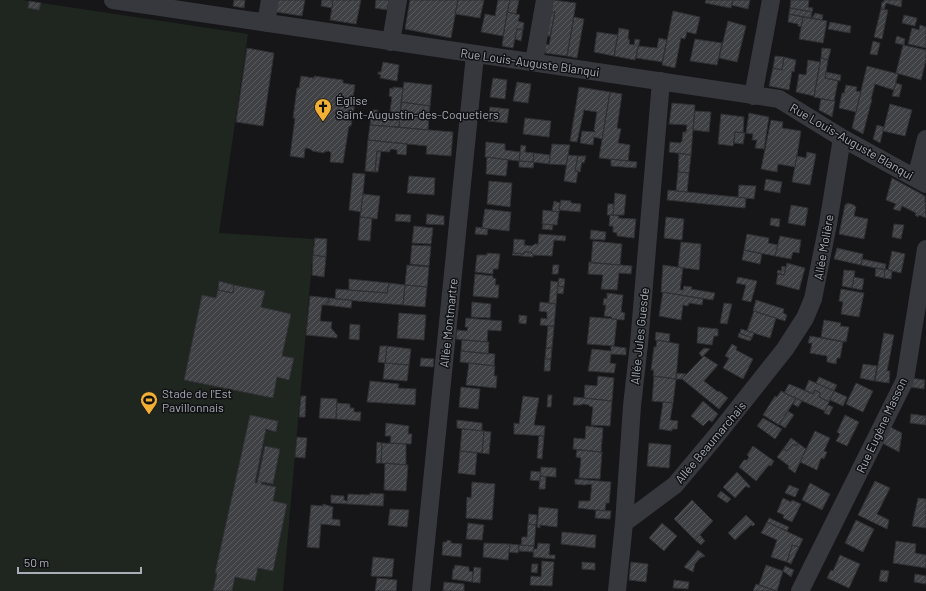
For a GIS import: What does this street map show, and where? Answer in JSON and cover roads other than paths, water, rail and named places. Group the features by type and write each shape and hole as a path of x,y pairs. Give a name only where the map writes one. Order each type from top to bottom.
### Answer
{"street":[{"name":"Rue Louis-Auguste Blanqui","path":"113,0 779,99 842,138 921,181"},
{"path":"266,23 270,0"},
{"path":"391,42 398,0"},
{"path":"534,62 545,0"},
{"path":"753,96 771,0"},
{"name":"Allée Montmartre","path":"421,591 475,54"},
{"name":"Allée Jules Guesde","path":"617,591 661,81"},
{"name":"Allée Molière","path":"785,350 805,318 814,299 842,138"},
{"path":"921,181 926,139"},
{"name":"Rue Eugène Masson","path":"800,591 905,380 926,249"},
{"name":"Allée Beaumarchais","path":"624,523 675,485 785,350"}],"place":[{"name":"Église Saint-Augustin-des-Coquetiers","path":"323,122"},
{"name":"Stade de l'Est Pavillonnais","path":"149,415"}]}
